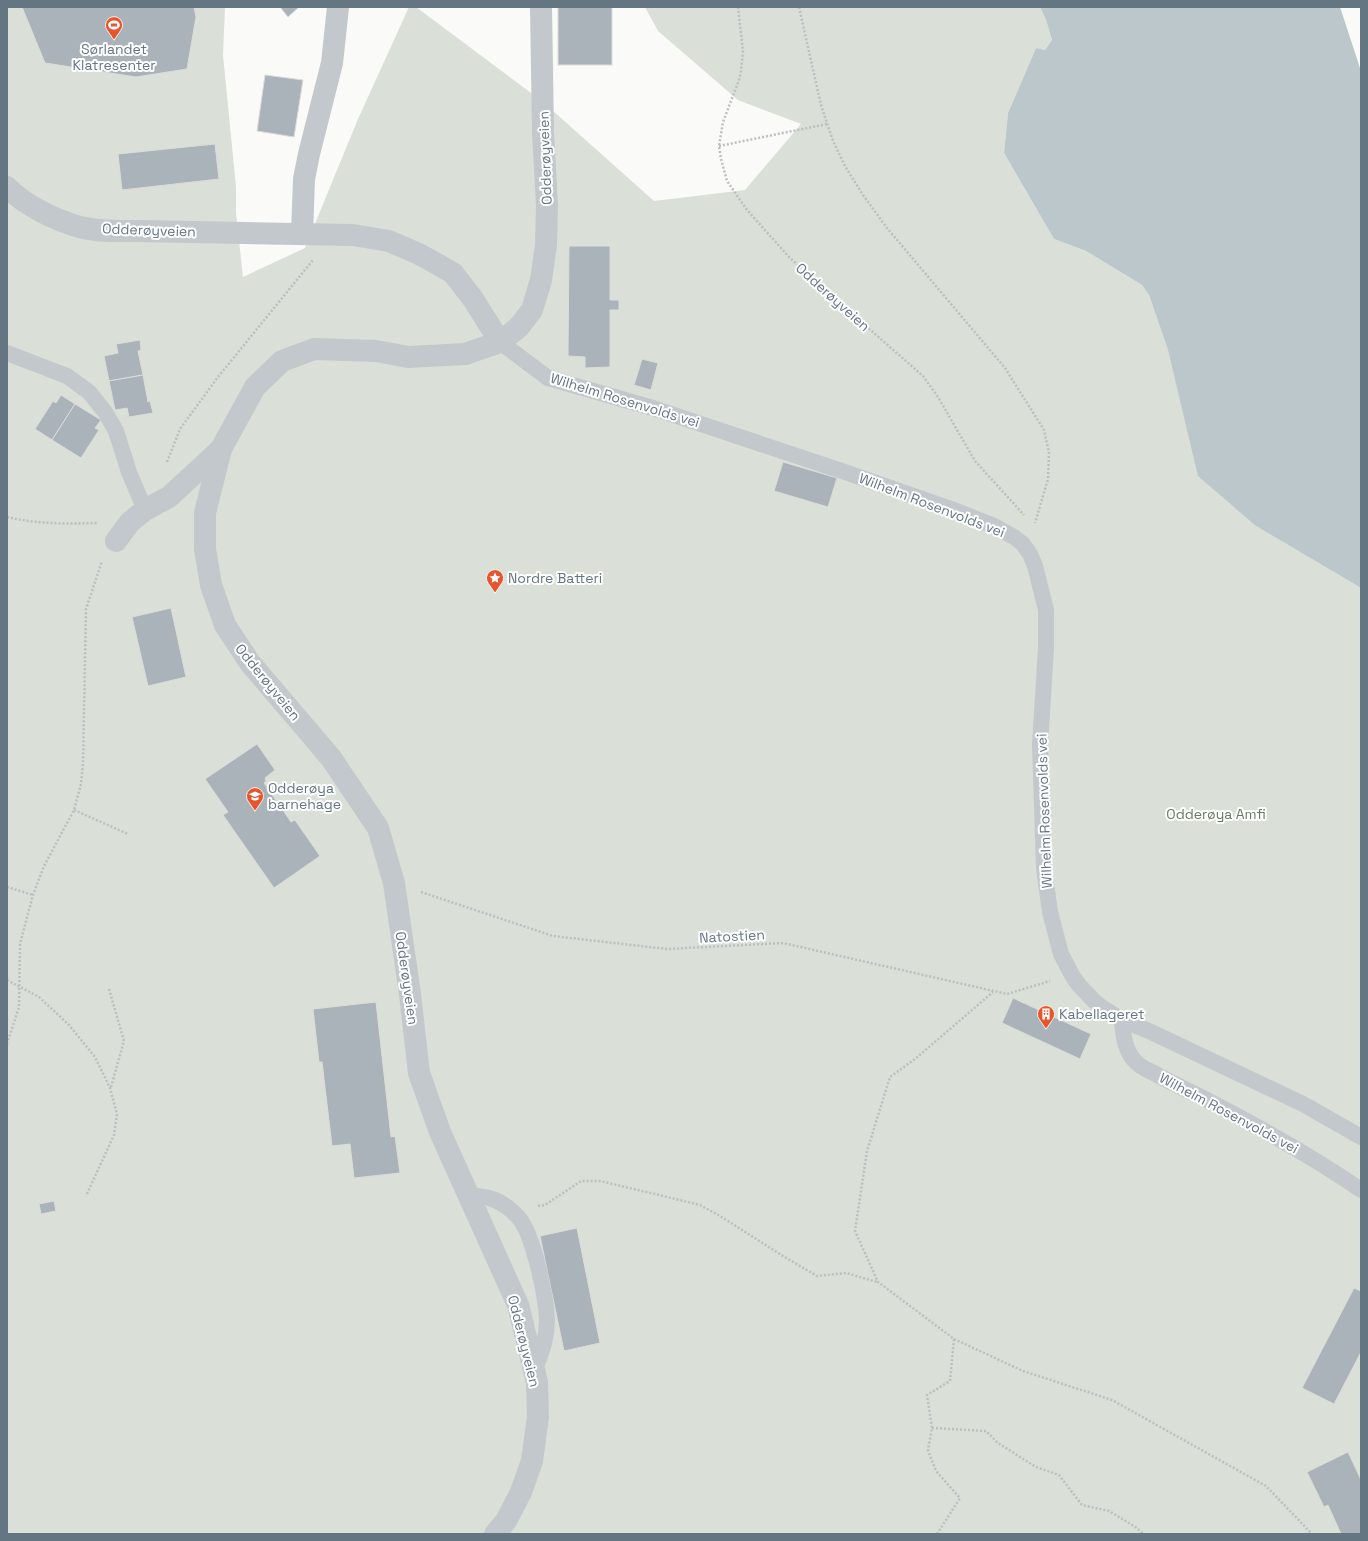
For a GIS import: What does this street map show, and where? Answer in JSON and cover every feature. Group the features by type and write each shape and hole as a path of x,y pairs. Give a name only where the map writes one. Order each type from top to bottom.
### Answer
{"street":[{"path":"302,233 304,179 332,63 338,7"},
{"name":"Odderøyveien","path":"495,1534 506,1521 521,1492 532,1461 538,1417 537,1382 518,1305 440,1132 419,1073 410,994 394,883 378,828 331,758 250,663 224,625 211,585 205,549 205,513 221,449 255,387 282,361 314,350 376,351 408,358 465,354 500,342 519,328 532,310 541,280 546,245 547,206 543,132 541,7"},
{"name":"Odderøyveien","path":"7,187 31,205 57,218 81,227 140,231 334,234 353,235 389,241 419,254 453,273 473,299 500,342"},
{"name":"Odderøyveien","path":"116,541 138,516 169,497 221,449"}],"lane":[{"name":"Wilhelm Rosenvolds vei","path":"500,342 548,378 679,416 954,510 994,526 1014,537 1023,544 1030,554 1035,566 1046,610 1046,648 1040,745 1044,868 1050,912 1061,954 1072,975 1078,984 1094,1001 1122,1020 1149,1031 1303,1104 1361,1137"},
{"path":"7,353 67,376 89,392 105,412 116,431 129,472 138,516"},
{"name":"Wilhelm Rosenvolds vei","path":"1122,1020 1123,1038 1132,1058 1138,1065 1174,1085 1277,1136 1361,1190"},
{"path":"468,1195 492,1198 520,1218 533,1248 544,1297 547,1321 543,1351 534,1370"}],"path":[{"name":"Odderøyveien","path":"738,7 743,51 742,71 723,122 719,146 727,181 747,210 789,257 923,376 938,397 975,461 1034,526 1048,479 1049,453 1044,430 1005,368 887,228 862,195 845,166 827,124"},
{"path":"719,146 827,124 821,105 799,7"},
{"path":"169,497 161,477 180,429 218,377 334,234"},
{"path":"7,517 65,524 138,516"},
{"path":"7,1044 19,1007 20,944 33,895 44,866 74,810 81,784 83,762 86,608 102,561 116,541"},
{"path":"74,810 128,834"},
{"name":"Natostien","path":"394,883 553,936 667,949 783,943 1007,994 1072,975"},
{"path":"7,887 33,895"},
{"path":"7,980 39,997 69,1025 95,1057 110,1088 117,1114 114,1135 86,1196"},
{"path":"109,989 124,1041 110,1088"},
{"path":"878,1282 855,1232 866,1151 890,1077 994,992"},
{"path":"508,1209 545,1205 581,1181 600,1181 700,1205 817,1276 846,1273 878,1282 954,1339 1024,1371 1112,1400 1266,1486 1312,1534"},
{"path":"937,1534 960,1498 936,1471 928,1450 932,1428 927,1395 950,1381 954,1339"},
{"path":"932,1428 986,1431 998,1443 1036,1467 1059,1475 1082,1505 1110,1511 1137,1528 1143,1534"}],"green space":[{"name":"Odderøya Amfi","path":"7,7 225,7 223,55 236,187 236,213 243,277 305,248 358,119 409,7 416,7 543,102 654,201 745,190 801,124 738,100 658,31 645,7 1040,7 1052,40 1045,50 1036,48 1008,113 1004,153 1054,239 1086,251 1142,285 1149,295 1168,350 1256,526 1361,588 1361,1534 7,1534"}],"shaded area":[{"path":"1040,7 1340,7 1361,71 1361,588 1256,526 1198,476 1168,350 1149,295 1142,285 1086,251 1054,239 1004,153 1008,113 1036,48 1045,50 1052,40"}],"building":[{"name":"Sørlandet Klatresenter","path":"22,7 194,7 196,17 187,69 136,77 45,63"},
{"path":"280,7 299,7 288,17"},
{"path":"558,7 612,7 612,65 558,65"},
{"path":"265,75 303,80 294,137 257,131"},
{"path":"215,144 219,179 122,190 118,154"},
{"path":"569,246 610,246 610,300 619,300 619,310 610,310 610,367 585,368 585,357 568,356"},
{"path":"140,340 141,350 138,351 143,375 109,381 104,356 118,353 116,344"},
{"path":"642,359 658,363 651,390 634,385"},
{"path":"143,375 148,402 150,401 153,413 129,417 127,408 115,410 109,381"},
{"path":"61,395 75,404 52,440 35,429 53,401 56,403"},
{"path":"75,404 101,420 95,428 99,430 81,458 52,440"},
{"path":"783,462 837,478 828,507 774,491"},
{"path":"171,608 186,677 148,686 132,617"},
{"path":"257,744 275,770 265,778 266,781 264,783 291,822 295,820 320,856 274,888 223,815 228,812 205,779"},
{"name":"Kabellageret","path":"1013,998 1091,1034 1080,1059 1002,1023"},
{"path":"376,1002 391,1137 395,1136 400,1173 354,1178 350,1144 332,1146 322,1062 319,1062 313,1009"},
{"path":"54,1201 56,1211 41,1214 39,1204"},
{"path":"577,1228 600,1343 564,1351 540,1236"},
{"path":"1354,1288 1361,1291 1361,1352 1334,1404 1302,1388"},
{"path":"1348,1452 1361,1480 1361,1533 1359,1534 1341,1534 1328,1505 1324,1507 1307,1472"}],"place":[{"name":"Sørlandet Klatresenter","path":"114,40"},
{"name":"Nordre Batteri","path":"495,593"},
{"name":"Odderøya barnehage","path":"255,811"},
{"name":"Kabellageret","path":"1046,1029"}]}
